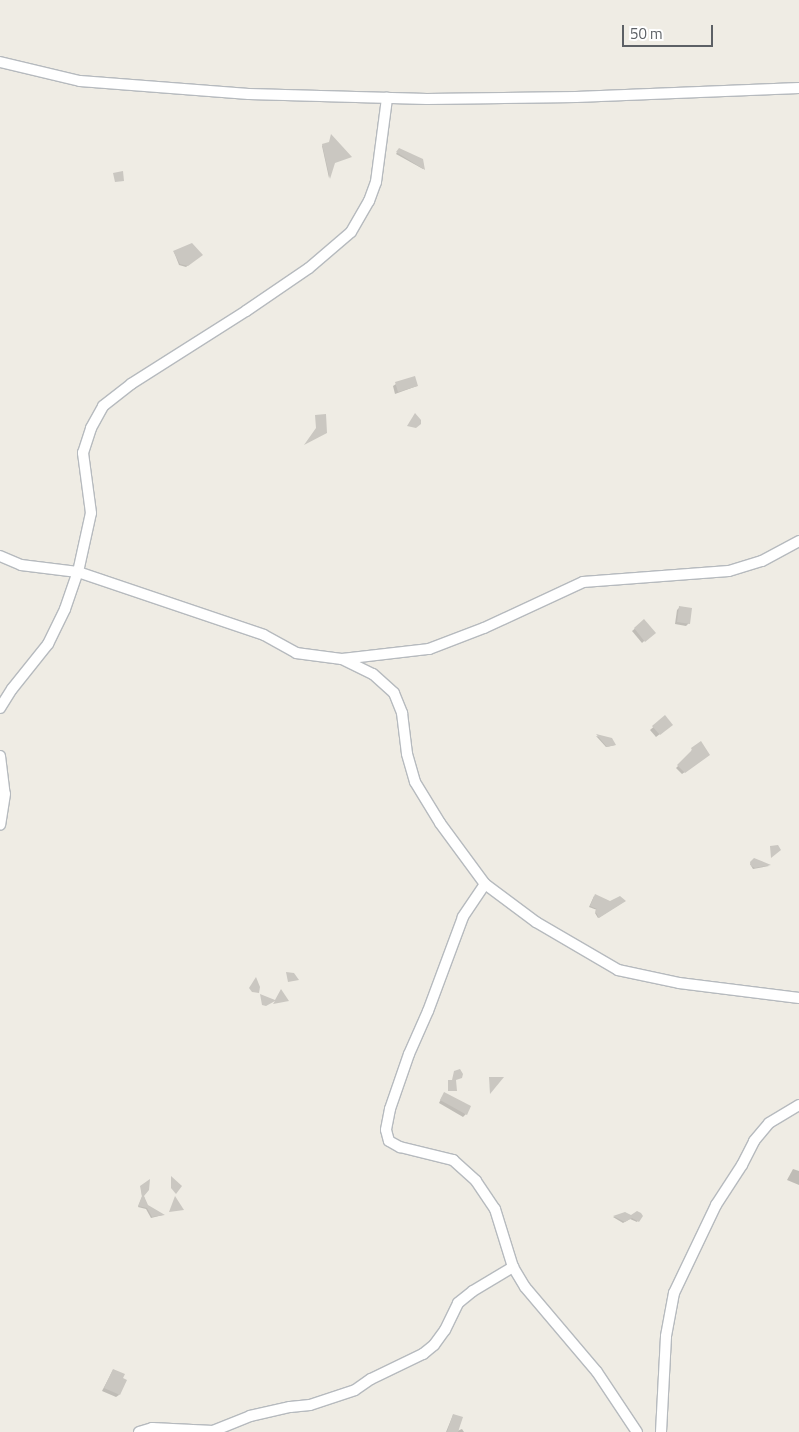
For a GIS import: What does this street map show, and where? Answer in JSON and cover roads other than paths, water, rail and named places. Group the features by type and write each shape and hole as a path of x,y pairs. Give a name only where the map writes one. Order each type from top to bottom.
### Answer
{"street":[{"path":"0,62 80,81 249,94 387,98 576,97 799,88"},
{"path":"0,708 12,689 48,644 65,609 78,572 91,513 83,453 91,428 103,406 131,384 246,311 309,268 351,232 369,201 376,182 387,98"},
{"path":"0,556 21,565 78,572 264,635 296,653 342,659 429,649 484,628 583,582 729,571 762,560 799,541"},
{"path":"342,659 373,674 394,693 402,714 407,754 415,782 440,823 485,884 536,922 618,970 679,984 799,998"},
{"path":"0,756 5,794 0,825"},
{"path":"485,884 463,917 428,1011 409,1054 390,1109 386,1130 389,1141 400,1147 452,1160 476,1181 496,1209 513,1267 525,1287 597,1372 637,1432"},
{"path":"661,1432 666,1336 674,1293 716,1205 742,1166 754,1141 770,1124 799,1105"},
{"path":"139,1432 152,1428 212,1431 250,1416 310,1405 355,1390 371,1379 423,1354 434,1346 446,1330 458,1303 472,1291 513,1267"}]}
